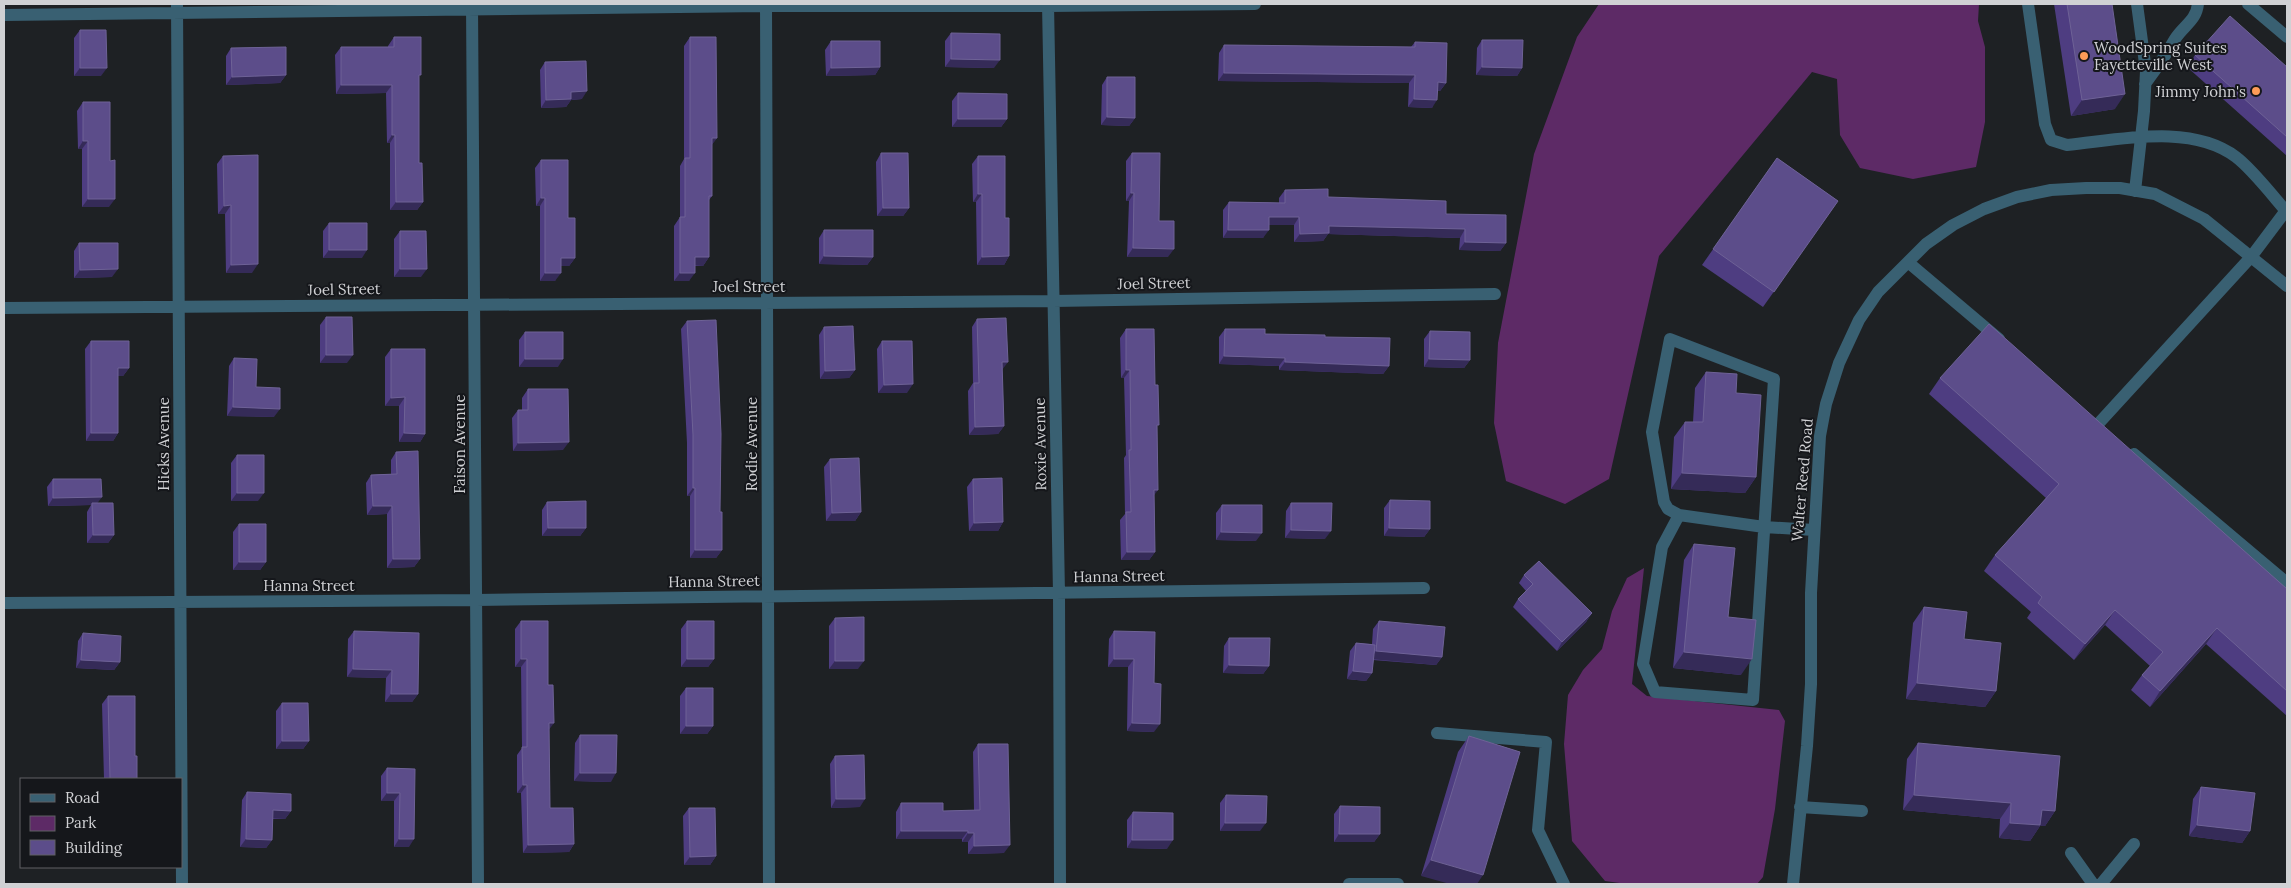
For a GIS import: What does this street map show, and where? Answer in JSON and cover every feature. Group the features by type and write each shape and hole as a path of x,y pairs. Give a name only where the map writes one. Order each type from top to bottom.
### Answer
{"street":[{"path":"4,15 178,9 472,6 1255,4"},
{"path":"2028,4 2045,124 2051,140 2066,144 2168,136 2211,143 2237,157 2287,210 2251,257 2099,423"},
{"path":"2135,191 2146,71 2137,4"},
{"path":"2145,84 2168,54 2176,38 2197,14 2198,4"},
{"path":"2248,4 2287,37"},
{"name":"Rodie Avenue","path":"766,5 769,884"},
{"name":"Roxie Avenue","path":"1048,5 1059,593 1060,884"},
{"name":"Faison Avenue","path":"472,6 478,884"},
{"name":"Hicks Avenue","path":"178,9 181,778"},
{"name":"Walter Reed Road","path":"1792,884 1808,746 1814,530 1820,436 1826,404 1839,363 1859,320 1878,292 1926,244 1954,225 1984,209 2017,197 2052,190 2086,188 2155,194 2204,219 2287,286"},
{"path":"1909,263 2007,346"},
{"name":"Joel Street","path":"4,308 474,303 1054,301 1495,294"},
{"path":"1679,515 1662,547 1643,664 1655,692 1753,700 1764,527 1774,379 1670,339 1652,432 1664,502 1668,509 1679,515 1764,527 1814,530"},
{"path":"2125,446 2190,498 2287,583"},
{"name":"Hanna Street","path":"4,603 768,597 1424,588"},
{"path":"1437,732 1546,742 1538,830 1564,884"},
{"path":"1800,807 1862,812"},
{"path":"2101,884 2134,844"},
{"path":"2071,853 2093,884"},
{"name":"Hicks Avenue","path":"182,868 182,884"},
{"path":"1349,884 1398,884"}],"green space":[{"path":"1599,4 1979,4 1978,21 1985,47 1985,122 1976,167 1913,179 1860,168 1840,135 1837,79 1812,72 1659,256 1609,479 1565,504 1506,481 1494,423 1498,343 1534,154 1577,37"},
{"path":"1644,568 1632,684 1647,696 1779,710 1785,721 1775,809 1763,877 1757,884 1627,884 1605,881 1572,841 1564,744 1568,695 1583,670 1602,649 1612,611 1627,578"}],"building":[{"name":"WoodSpring Suites Fayetteville West","path":"2067,4 2112,4 2125,94 2082,100"},
{"path":"2230,16 2287,67 2287,137 2195,55"},
{"path":"80,30 106,30 107,68 80,68"},
{"path":"951,33 1000,34 1000,60 951,59"},
{"path":"394,37 421,37 419,163 422,163 423,202 396,202 395,135 392,135 392,85 341,85 341,47 394,47"},
{"path":"690,37 716,37 717,138 712,138 712,196 709,196 709,257 695,257 695,273 680,273 680,217 685,217 685,158 690,158"},
{"path":"1482,40 1523,40 1522,68 1482,67"},
{"path":"831,41 880,41 880,67 831,68"},
{"path":"1415,42 1447,43 1446,83 1438,82 1437,100 1414,99 1415,75 1224,73 1224,45 1415,47"},
{"path":"286,47 286,75 232,77 231,48"},
{"path":"586,61 587,91 571,92 571,99 546,100 545,62"},
{"path":"1107,77 1135,77 1135,118 1107,117"},
{"path":"958,93 1007,94 1007,119 958,119"},
{"path":"83,102 110,102 110,161 115,160 115,199 88,199 88,141 83,141"},
{"path":"881,153 908,153 909,208 883,208"},
{"path":"1132,153 1160,153 1159,221 1174,221 1174,249 1133,248 1134,193 1131,193"},
{"path":"258,155 258,264 231,265 231,205 224,206 223,156"},
{"path":"978,156 1005,156 1005,218 1009,218 1009,256 982,257 982,194 978,194"},
{"path":"1777,158 1838,201 1774,292 1713,249"},
{"path":"541,160 568,160 568,218 575,218 575,258 561,258 561,273 545,273 545,198 541,198"},
{"path":"1328,189 1328,197 1446,201 1446,214 1506,215 1506,243 1465,242 1465,229 1329,226 1329,233 1300,234 1299,217 1269,217 1269,230 1228,230 1229,202 1285,203 1285,190"},
{"path":"329,223 367,223 367,250 329,250"},
{"path":"824,230 873,230 873,257 824,256"},
{"path":"400,231 426,231 427,269 400,269"},
{"path":"79,243 118,243 118,269 80,270"},
{"path":"326,317 352,317 353,355 326,355"},
{"path":"1006,318 1008,362 1002,362 1004,426 975,427 974,383 979,383 977,319"},
{"path":"716,320 721,434 720,512 722,512 722,550 695,550 695,488 693,488 693,435 687,321"},
{"path":"1989,324 2287,589 2287,691 2217,628 2160,691 2142,675 2163,652 2115,610 2085,644 2038,603 2042,597 1995,555 2059,484 1940,378"},
{"path":"853,326 855,370 825,371 824,327"},
{"path":"1126,329 1154,329 1155,385 1158,385 1159,425 1157,425 1158,490 1154,490 1155,552 1127,552 1126,512 1131,512 1129,450 1131,450 1130,370 1126,370"},
{"path":"1225,329 1265,329 1265,334 1390,338 1389,366 1285,362 1285,358 1224,356"},
{"path":"1430,331 1470,332 1470,360 1429,359"},
{"path":"525,332 563,332 563,359 525,359"},
{"path":"91,341 129,341 129,368 118,368 118,433 91,433"},
{"path":"882,341 912,341 913,384 884,385"},
{"path":"391,349 425,349 425,434 404,433 405,397 391,398"},
{"path":"234,358 257,359 256,387 280,388 280,409 233,407"},
{"path":"1706,372 1737,374 1736,393 1761,395 1756,477 1682,473 1685,422 1703,422"},
{"path":"528,389 568,389 569,442 518,443 518,410 528,410"},
{"path":"418,451 420,559 393,559 392,506 373,506 371,475 397,474 396,452"},
{"path":"237,455 264,455 264,493 237,493"},
{"path":"859,458 861,512 832,513 830,459"},
{"path":"1002,478 1003,522 974,523 973,479"},
{"path":"53,479 101,479 102,497 53,498"},
{"path":"1390,500 1430,501 1430,529 1389,528"},
{"path":"586,501 586,528 548,528 547,502"},
{"path":"92,503 113,503 114,535 93,535"},
{"path":"1291,503 1332,503 1331,531 1291,530"},
{"path":"1222,505 1262,505 1262,533 1221,532"},
{"path":"239,524 266,524 266,562 239,562"},
{"path":"1694,544 1735,548 1728,617 1756,620 1752,659 1684,652"},
{"path":"1539,561 1592,613 1562,642 1518,599 1533,584 1524,575"},
{"path":"1924,607 1967,612 1964,639 2001,643 1996,691 1917,683"},
{"path":"864,617 864,661 835,661 835,618"},
{"path":"521,621 548,621 548,685 553,685 554,723 549,723 550,808 573,808 574,844 528,845 527,785 523,785 522,747 527,747 527,659 521,659"},
{"path":"687,621 714,621 714,659 687,659"},
{"path":"1379,621 1445,627 1442,657 1376,651"},
{"path":"354,631 419,633 418,694 391,694 392,670 353,669"},
{"path":"1114,631 1155,632 1154,683 1161,684 1160,724 1132,723 1134,659 1114,659"},
{"path":"83,633 121,636 120,662 81,660"},
{"path":"1229,638 1270,638 1269,666 1229,665"},
{"path":"1356,643 1375,645 1372,673 1353,671"},
{"path":"686,688 713,688 713,726 686,726"},
{"path":"108,696 135,696 137,778 110,778"},
{"path":"282,703 308,703 309,741 282,741"},
{"path":"580,735 617,735 616,773 580,773"},
{"path":"1469,736 1520,752 1483,875 1431,860"},
{"path":"1918,743 2060,756 2055,811 2042,810 2040,825 2010,823 2011,803 1914,795"},
{"path":"978,744 1008,744 1010,845 974,846 974,833 968,833 968,831 901,831 901,803 943,803 943,811 980,810"},
{"path":"864,755 865,799 836,799 835,756"},
{"path":"387,768 415,769 414,839 399,839 400,793 387,793"},
{"path":"2201,787 2255,793 2250,831 2197,825"},
{"path":"247,792 291,794 291,811 273,810 272,840 246,839"},
{"path":"1226,795 1267,796 1266,823 1225,823"},
{"path":"1340,806 1380,807 1380,834 1339,834"},
{"path":"689,808 715,808 716,856 690,857"},
{"path":"1133,812 1173,813 1173,840 1132,840"}],"place":[{"name":"WoodSpring Suites Fayetteville West","path":"2084,56"},
{"name":"Jimmy John's","path":"2256,91"}]}
